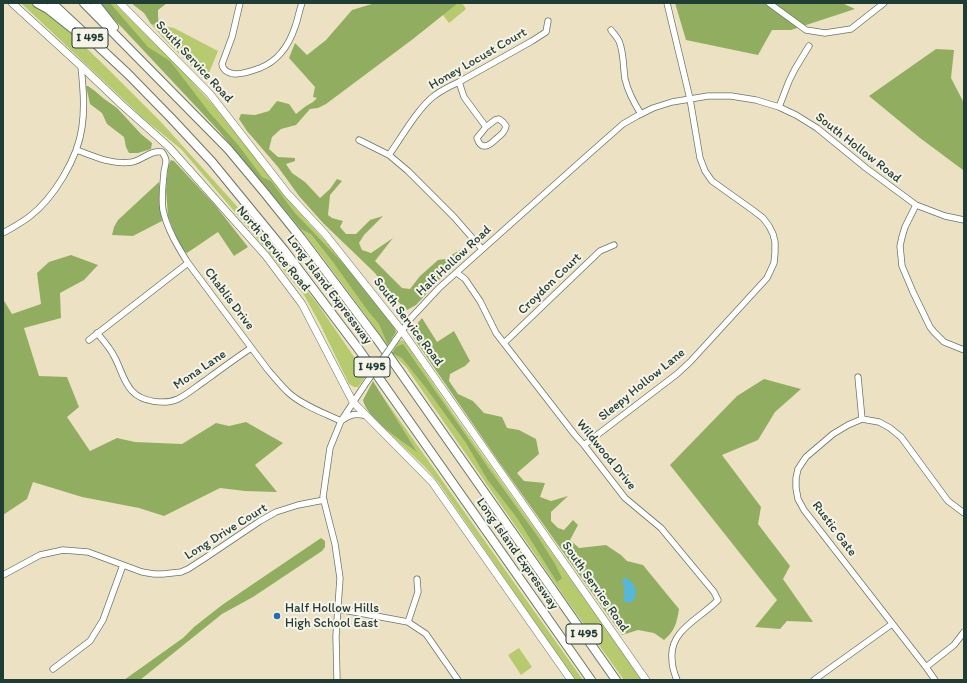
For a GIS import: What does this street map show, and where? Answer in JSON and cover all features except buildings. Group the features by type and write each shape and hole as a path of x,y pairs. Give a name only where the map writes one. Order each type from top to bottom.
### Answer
{"highway":[{"path":"38,3 128,74"},
{"name":"Long Island Expressway","path":"52,3 128,74 212,162 316,291 387,389 591,680"},
{"name":"Long Island Expressway","path":"84,3 228,149 323,267 377,339 616,680"},
{"path":"95,3 112,24 124,43"}],"main road":[{"name":"North Service Road","path":"12,3 169,147 266,256 302,304 353,402 432,482 571,680"},
{"name":"South Service Road","path":"120,3 210,94 287,193 325,234 402,331 646,680"}],"street":[{"path":"240,3 232,37 222,64 225,71 235,74 267,65 278,57 292,37 296,26 298,12 302,3"},
{"path":"667,3 690,98"},
{"path":"769,3 806,30 825,34 851,29 884,3"},
{"name":"Honey Locust Court","path":"389,155 416,115 434,96 546,32 548,21"},
{"path":"612,30 622,49 629,92 641,114"},
{"path":"779,107 789,80 809,46"},
{"path":"3,233 28,217 52,195 63,178 77,150 81,138 84,110 81,66"},
{"path":"459,82 464,97 486,127"},
{"name":"South Hollow Road","path":"690,98 731,96 756,100 779,107 796,115 817,128 916,206 945,216 964,220"},
{"name":"Half Hollow Road","path":"337,680 336,636 340,578 335,544 324,497 330,448 341,421 411,318 439,288 623,124 653,108 690,98"},
{"name":"Sleepy Hollow Lane","path":"584,445 677,374 690,362 767,278 774,263 776,252 775,242 773,234 763,218 712,181 704,171 700,158 690,98"},
{"path":"499,119 506,126 505,131 490,145 482,146 478,143 477,138 486,127 495,120 499,119"},
{"path":"359,140 389,155 408,171 454,217 482,249"},
{"name":"Chablis Drive","path":"77,150 105,161 119,162 134,162 157,152 162,152 166,161 162,197 163,209 172,236 180,251 251,348 290,394 305,404 341,421"},
{"path":"916,206 902,237 900,246 902,266 930,327 944,342 964,350"},
{"name":"Croydon Court","path":"504,343 600,251 614,245"},
{"path":"89,340 188,263"},
{"name":"Wildwood Drive","path":"457,273 464,279 480,301 496,333 625,498 661,528 714,592 718,600 685,627 674,643 671,654 672,667 677,680"},
{"name":"Mona Lane","path":"98,333 115,358 127,385 143,398 158,402 178,399 251,348"},
{"path":"858,377 862,419 878,422 890,428 901,437 948,501 964,513"},
{"path":"341,421 354,414 367,416"},
{"name":"Rustic Gate","path":"862,419 833,434 806,457 798,469 796,478 798,499 804,510 935,680"},
{"name":"Long Drive Court","path":"3,575 40,555 63,550 88,552 142,572 163,574 181,572 206,558 260,521 276,512 298,505 324,500"},
{"path":"53,669 90,641 103,620 123,565"},
{"path":"408,622 418,592 417,579"},
{"path":"338,609 408,622 426,634 458,680"},
{"path":"814,680 892,624"},
{"path":"926,667 954,645 964,632"}],"green space":[{"path":"21,3 34,3 56,19 161,122 253,224 317,303 359,364 368,373 358,387 354,387 349,384 319,322 304,295 181,149 144,119"},
{"path":"101,3 114,3 186,75 214,106 296,209 356,275 395,328 396,332 387,346 324,259 262,181 206,116 113,18"},
{"path":"101,3 110,3 148,47 170,61 209,112 239,146 262,177 271,181 294,212 354,275 395,328 396,332 388,345 379,324 311,234 301,229 219,131 113,18"},
{"path":"131,3 167,3 158,10 159,26 151,24 144,13"},
{"path":"375,3 458,3 413,39 326,104 318,108 310,109 296,125 281,129 272,137 269,149 278,157 295,158 295,161 286,164 292,173 305,182 320,198 330,189 337,179 342,181 330,195 328,215 332,218 343,221 340,227 346,234 356,234 370,220 383,216 364,235 359,243 362,250 371,253 393,238 375,261 402,288 410,289 420,276 438,260 445,259 465,247 464,256 451,267 416,305 407,310 389,293 375,273 323,223 299,196 278,167 247,131 239,119 241,114 255,115 269,111 277,101 289,104 296,114 313,102 317,98 313,97 315,87 289,58 295,43 307,55 326,40 352,10"},
{"path":"457,3 462,3 466,9 449,23 442,14"},
{"path":"675,3 842,3 855,9 791,30 772,30 758,55 686,40"},
{"path":"158,20 161,21 163,26 174,28 218,51 206,80 151,24 159,26"},
{"path":"936,49 954,50 951,78 964,103 964,173 963,170 920,138 869,96"},
{"path":"86,86 117,108 141,134 152,143 151,149 138,153 129,153 124,137 107,124 102,113 90,104"},
{"path":"171,160 174,161 215,205 248,247 234,256 218,232 187,253 184,251 179,244 168,216 166,190 168,167"},
{"path":"159,182 162,221 133,236 112,235 118,220"},
{"path":"71,255 98,265 84,280 60,293 61,318 24,328 39,376 67,377 79,407 67,417 90,451 117,438 135,442 182,444 216,423 229,426 246,422 283,443 255,465 277,492 245,491 220,488 164,516 139,508 82,497 33,482 27,499 3,515 3,299 12,314 41,304 37,273 49,262"},
{"path":"422,318 437,342 454,331 470,361 465,366 450,374 449,381 458,394 473,401 484,413 502,417 507,428 519,430 536,439 539,454 517,473 524,481 545,483 540,497 551,501 568,496 551,512 551,521 558,528 564,530 573,520 578,525 570,540 579,548 606,545 627,561 643,565 679,609 675,626 664,640 654,633 638,630 622,635 499,462 413,337 411,331"},
{"path":"402,340 405,342 455,416 642,680 624,680 563,595 406,367 392,353 399,341"},
{"path":"403,344 538,537 562,578 557,582 517,518 487,479 466,443 402,358 392,353 396,347"},
{"path":"764,379 801,389 775,412 758,440 722,455 761,507 758,524 790,566 783,579 813,622 787,621 780,629 755,627 777,600 670,465 737,396"},
{"path":"373,381 417,452 378,422 366,407 363,400"},
{"path":"381,394 583,680 575,680 438,482 425,467 378,422 416,451"},
{"path":"321,538 325,541 325,547 322,551 253,597 222,614 140,680 124,680 183,638 194,627 222,605"},
{"path":"519,648 532,667 521,675 508,655"}],"water":[{"path":"624,578 627,578 635,586 636,595 633,602 624,602 624,586 622,582"}],"place":[{"name":"Half Hollow Hills High School East","path":"277,616"}]}
